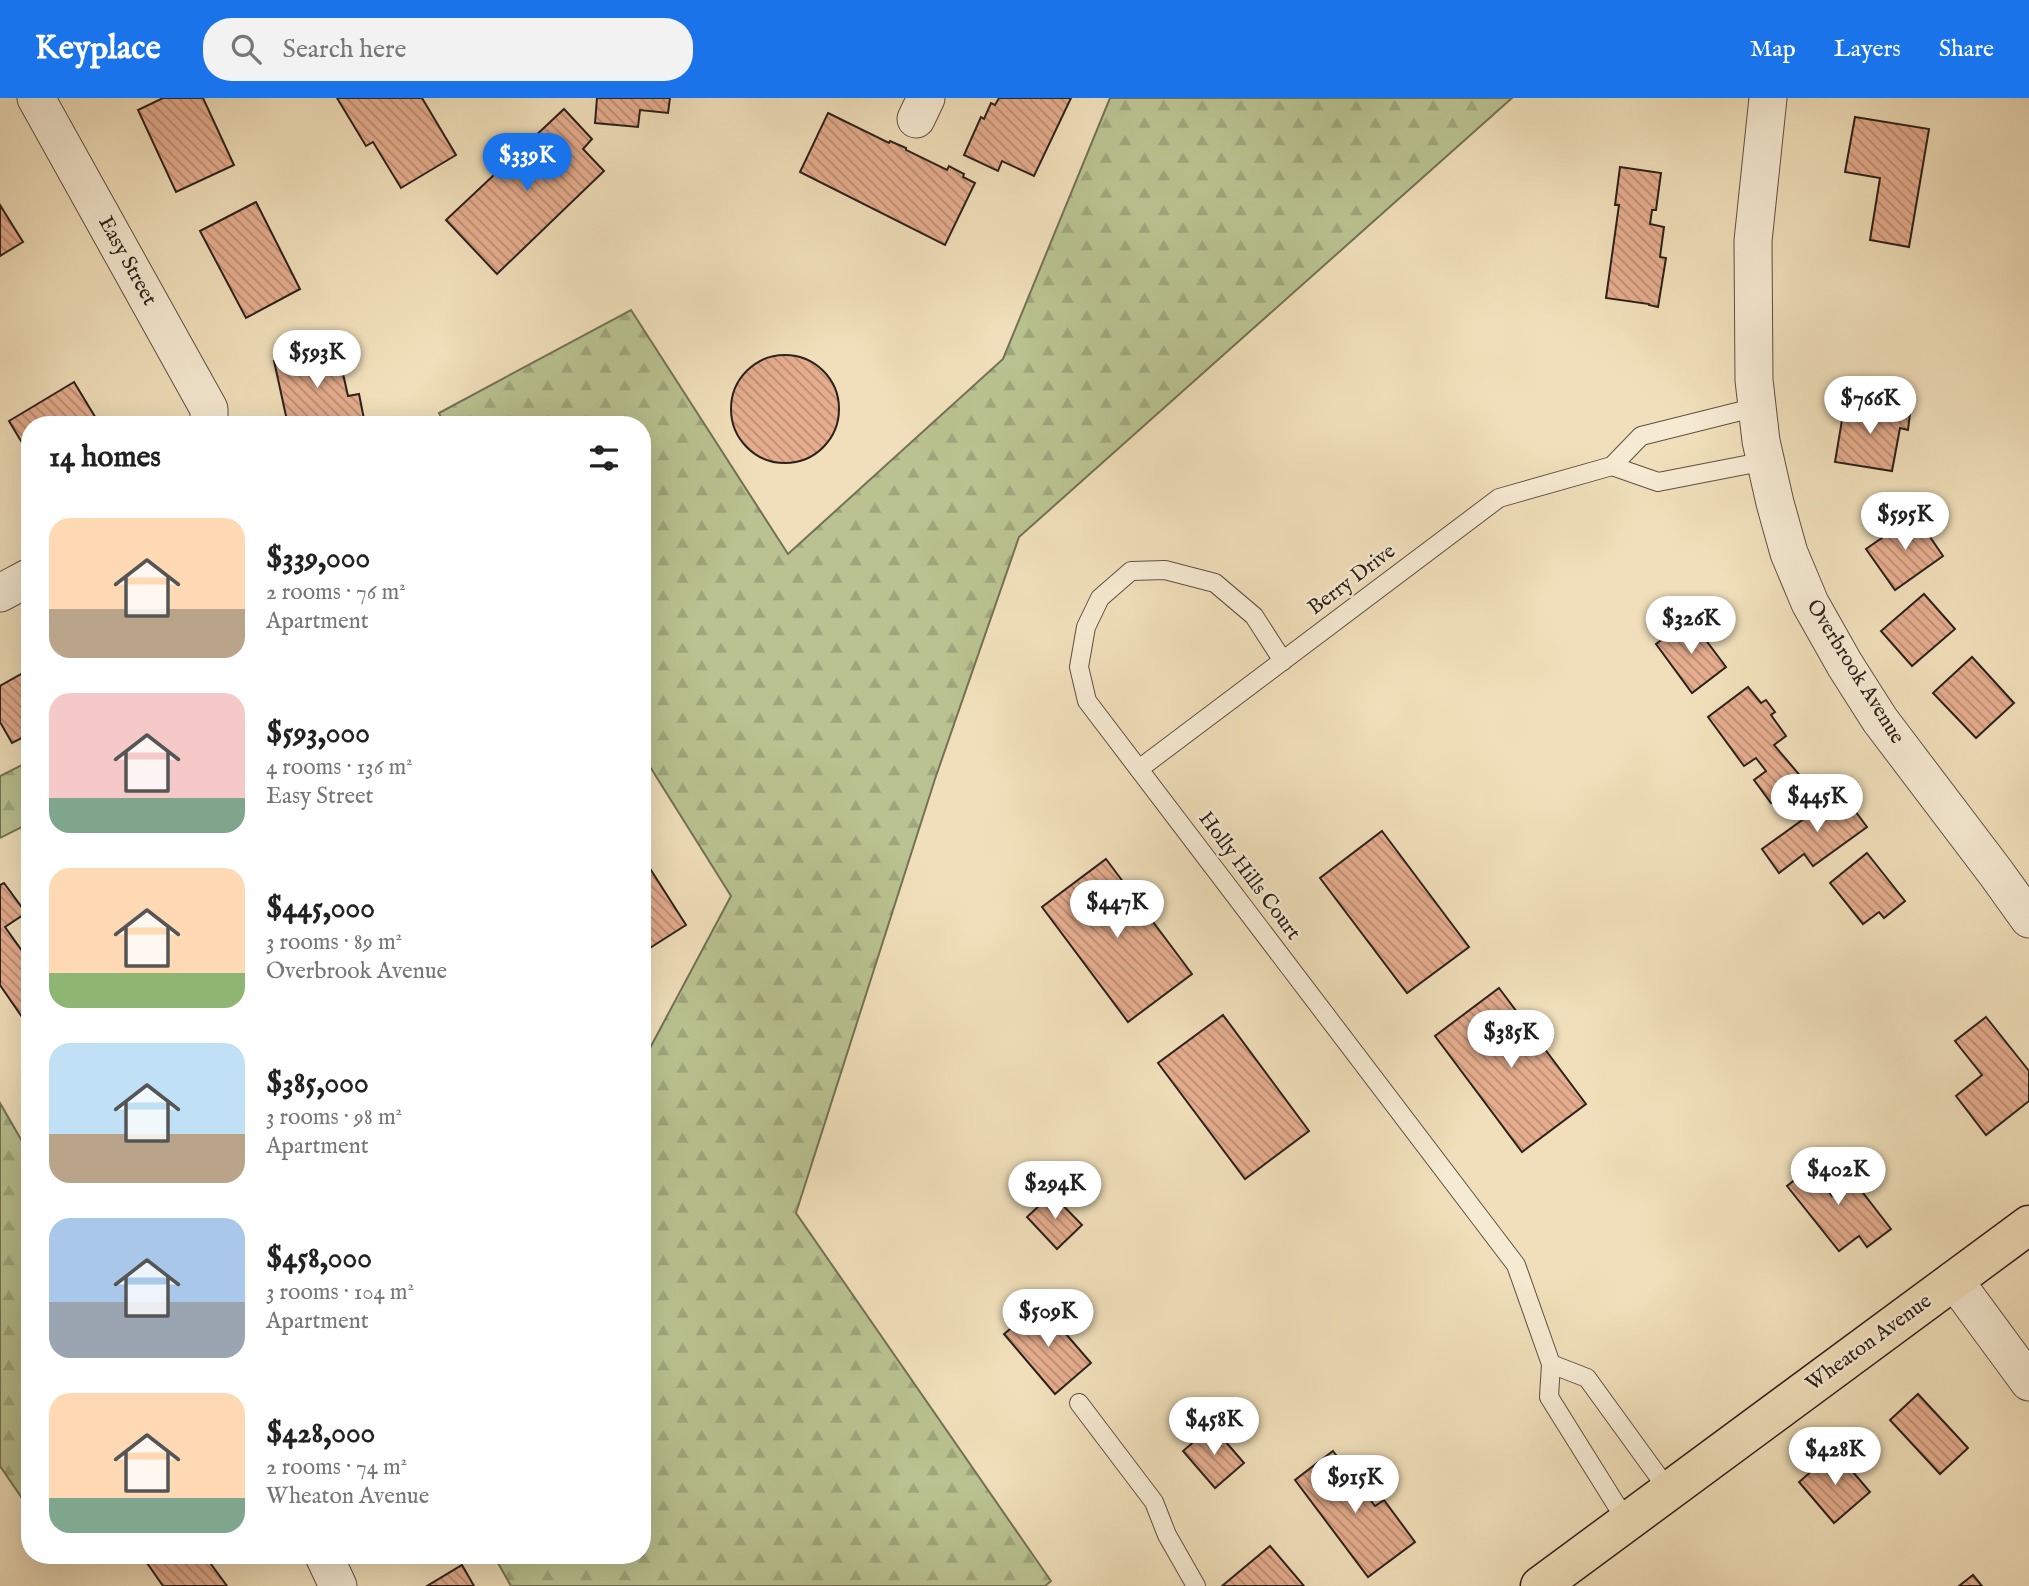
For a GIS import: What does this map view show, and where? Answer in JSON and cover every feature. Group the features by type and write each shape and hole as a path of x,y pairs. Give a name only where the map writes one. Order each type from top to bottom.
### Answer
{"main road":[{"name":"Wheaton Avenue","path":"1540,1586 2029,1225"}],"street":[{"name":"Easy Street","path":"36,98 209,409 209,416"},
{"name":"Overbrook Avenue","path":"1768,98 1753,241 1754,380 1766,461 1789,553 1810,603 1880,720 2029,919"},
{"path":"0,593 21,582"},
{"path":"1954,1280 2029,1382"},
{"path":"328,1564 338,1586"}],"lane":[{"path":"1757,407 1641,436 1612,466 1658,482 1766,461"},
{"name":"Berry Drive","path":"1139,769 1499,498 1612,466"},
{"name":"Holly Hills Court","path":"1283,661 1254,616 1215,583 1165,570 1131,571 1100,598 1086,626 1079,667 1087,701 1516,1265 1551,1364 1549,1397 1626,1522"},
{"path":"1551,1364 1587,1378 1669,1491"},
{"path":"1079,1403 1154,1502 1167,1535 1196,1586"}],"green space":[{"path":"1110,98 1512,98 1019,537 935,779 796,1213 1051,1581 1045,1586 511,1586 499,1564 651,1564 651,1046 731,896 651,768 651,416 440,416 439,413 631,310 788,554 1003,359"},
{"path":"21,766 21,828 0,838 0,776"},
{"path":"0,1103 21,1139 21,1497 0,1466"}],"building":[{"path":"163,98 203,98 234,165 176,192 138,110"},
{"path":"337,98 422,98 456,155 401,188 373,142 366,146"},
{"path":"597,98 670,98 668,113 640,110 638,127 595,123"},
{"path":"999,98 1071,98 1034,176 1002,161 998,171 964,155 981,117 984,119 991,103 995,105"},
{"path":"564,109 592,139 583,149 604,171 497,274 446,220"},
{"path":"828,113 889,143 890,141 906,148 947,170 949,166 975,183 945,245 800,172"},
{"path":"1855,117 1929,129 1909,247 1870,240 1880,178 1845,172"},
{"path":"1620,167 1661,173 1656,210 1652,210 1650,224 1664,227 1660,257 1666,258 1658,307 1606,298 1619,205 1615,205"},
{"path":"256,202 300,289 246,318 200,231"},
{"path":"0,205 23,242 0,256"},
{"path":"337,347 348,396 359,394 363,416 286,416 274,361"},
{"path":"785,355 806,359 823,371 835,388 839,409 835,430 823,447 806,459 785,463 764,459 747,447 735,430 731,409 735,388 747,371 764,359"},
{"path":"74,382 95,416 21,416 21,441 9,421"},
{"path":"1845,402 1910,413 1908,430 1900,428 1892,471 1835,462"},
{"path":"1915,515 1943,556 1895,590 1866,549"},
{"path":"1924,594 1955,629 1912,666 1881,631"},
{"path":"1690,619 1726,667 1692,693 1656,644"},
{"path":"1972,657 2014,703 1976,738 1933,693"},
{"path":"21,674 21,738 12,743 0,722 0,686"},
{"path":"1748,687 1761,703 1766,700 1775,712 1771,715 1786,736 1774,745 1803,779 1771,803 1754,780 1766,771 1756,758 1744,766 1708,717"},
{"path":"1841,792 1867,827 1813,866 1804,854 1779,873 1762,849"},
{"path":"1382,831 1469,947 1407,993 1320,878"},
{"path":"1867,853 1905,901 1884,918 1879,912 1863,924 1830,883"},
{"path":"1106,859 1192,974 1128,1022 1042,907"},
{"path":"651,870 686,925 651,947"},
{"path":"4,883 21,906 21,916 5,927 21,949 21,1016 0,985 0,885"},
{"path":"1499,988 1586,1104 1522,1152 1435,1036"},
{"path":"1223,1015 1309,1131 1245,1179 1158,1063"},
{"path":"1986,1017 2029,1071 2029,1101 1986,1135 1956,1096 1982,1075 1955,1041"},
{"path":"1832,1151 1841,1162 1818,1179 1832,1196 1853,1180 1891,1229 1867,1247 1859,1236 1839,1251 1787,1186"},
{"path":"1052,1194 1082,1225 1057,1249 1027,1217"},
{"path":"1040,1304 1091,1363 1055,1394 1004,1334"},
{"path":"1918,1394 1968,1448 1940,1474 1890,1420"},
{"path":"1212,1426 1244,1463 1215,1488 1183,1451"},
{"path":"1333,1451 1375,1506 1384,1500 1415,1542 1368,1577 1295,1480"},
{"path":"1835,1451 1870,1492 1834,1523 1799,1482"},
{"path":"1270,1546 1304,1586 1222,1586"},
{"path":"148,1564 211,1564 227,1586 163,1586"},
{"path":"462,1565 474,1586 427,1586"},
{"path":"1973,1575 1982,1586 1959,1586"}]}
